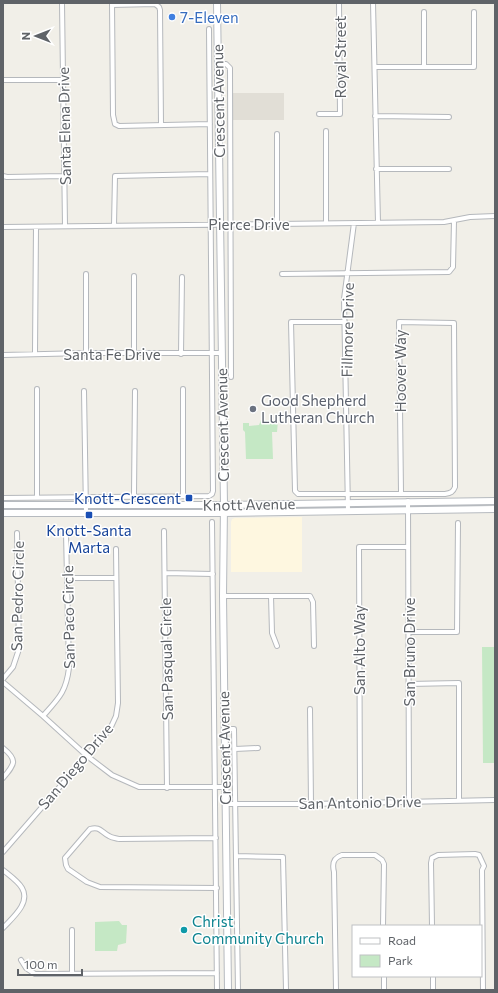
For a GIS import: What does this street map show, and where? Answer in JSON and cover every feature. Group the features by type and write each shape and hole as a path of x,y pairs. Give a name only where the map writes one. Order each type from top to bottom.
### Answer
{"main road":[{"name":"Crescent Avenue","path":"217,3 224,505 224,787 228,990"},
{"name":"Knott Avenue","path":"3,505 224,505 408,501 495,501"},
{"path":"298,503 298,511"},
{"name":"Knott Avenue","path":"3,513 224,513 495,509"}],"street":[{"name":"Santa Elena Drive","path":"62,3 65,226"},
{"name":"Royal Street","path":"318,114 340,114 340,3"},
{"path":"373,3 378,223"},
{"path":"161,125 159,7 155,4 112,4 113,119 115,124 120,126 210,124"},
{"path":"424,12 424,67"},
{"path":"374,67 474,67 474,12"},
{"name":"Crescent Avenue","path":"183,496 209,496 213,491 209,29"},
{"path":"218,64 226,64 230,68 229,224 231,377"},
{"path":"3,80 63,80"},
{"path":"376,116 449,117"},
{"path":"326,131 326,223"},
{"path":"277,134 277,224"},
{"path":"376,169 449,169"},
{"path":"114,225 115,176 210,174"},
{"path":"3,176 64,176"},
{"name":"Pierce Drive","path":"3,227 378,223 454,221 470,217 495,216"},
{"path":"282,274 447,273 454,270 454,221"},
{"name":"Fillmore Drive","path":"348,510 344,299 354,223"},
{"path":"35,354 36,227"},
{"path":"86,274 86,353"},
{"path":"134,276 134,353"},
{"path":"182,277 182,354"},
{"path":"345,322 291,322 296,493 401,493"},
{"name":"Hoover Way","path":"399,322 454,323 455,487 451,493 445,494 401,493 399,322"},
{"name":"Santa Fe Drive","path":"3,355 86,353 221,353"},
{"path":"37,389 37,497"},
{"path":"3,498 134,495 183,496 184,389"},
{"path":"84,391 86,512"},
{"path":"134,495 135,391"},
{"name":"San Bruno Drive","path":"408,501 409,802"},
{"path":"212,522 218,990"},
{"path":"409,632 457,632 458,522"},
{"name":"San Pasqual Circle","path":"164,531 167,788"},
{"name":"San Pedro Circle","path":"3,681 13,666 19,649 18,533"},
{"name":"San Paco Circle","path":"43,716 62,696 68,682 68,578 66,533"},
{"name":"San Alto Way","path":"360,802 359,547 408,547"},
{"name":"San Diego Drive","path":"3,852 110,729 116,716 118,703 116,549"},
{"path":"165,573 213,574"},
{"path":"68,578 116,578"},
{"path":"223,596 310,596 313,602 314,646"},
{"path":"271,596 272,633 277,646"},
{"path":"3,681 87,756 112,775 139,787 224,787"},
{"path":"409,684 459,683 459,801"},
{"path":"310,709 311,804"},
{"path":"224,729 234,729 238,990"},
{"path":"3,748 12,755 14,762 10,770 3,778"},
{"path":"235,748 258,748"},
{"name":"San Antonio Drive","path":"225,804 311,804 495,800"},
{"path":"216,838 119,839 109,836 99,828 95,828 90,829 65,858 65,861 68,869 81,878 100,887 217,888"},
{"path":"432,925 432,858 438,855 475,854 479,856 484,866 482,870 483,990"},
{"path":"336,990 333,862 337,857 342,855 375,856 382,860 384,864 383,925"},
{"path":"236,856 283,857 286,990"},
{"path":"3,870 22,887 25,896 23,904 3,928"},
{"path":"72,930 72,974"},
{"path":"21,960 26,968 35,974 217,973"},
{"path":"384,977 384,990"},
{"path":"433,977 433,990"}],"shaded area":[{"path":"231,93 284,93 284,120 231,120"},
{"path":"302,517 302,572 231,572 232,519"}],"green space":[{"path":"261,420 278,420 277,432 272,432 273,459 246,459 245,432 243,430 243,423 249,423 249,426 259,425"},
{"path":"482,647 495,647 495,763 483,763"},
{"path":"119,921 122,925 127,925 126,943 118,945 117,951 95,951 95,922"}],"place":[{"name":"7-Eleven","path":"172,17"},
{"name":"Good Shepherd Lutheran Church","path":"253,409"},
{"name":"Knott-Crescent","path":"189,498"},
{"name":"Knott-Santa Marta","path":"89,515"},
{"name":"Christ Community Church","path":"184,930"}]}
